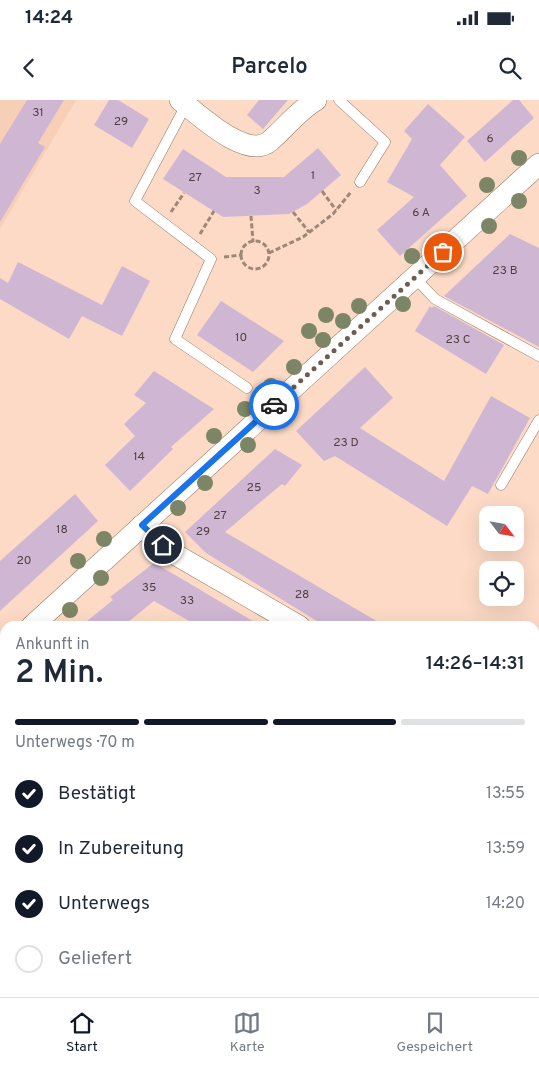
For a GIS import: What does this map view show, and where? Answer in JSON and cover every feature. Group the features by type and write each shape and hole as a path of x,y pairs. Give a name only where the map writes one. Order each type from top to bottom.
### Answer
{"street":[{"path":"183,103 232,139 244,145 256,146 267,144 298,114 316,100"},
{"path":"37,621 539,164"},
{"path":"142,525 154,539 171,552 290,621"}],"lane":[{"path":"339,100 385,142 360,182"},
{"path":"183,103 135,201 211,259 175,339 247,388"},
{"path":"415,278 435,298 539,356"},
{"path":"501,485 539,420"}],"path":[{"path":"269,253 303,237 336,210 360,182"},
{"path":"322,191 336,210"},
{"path":"163,222 184,193"},
{"path":"192,245 214,212"},
{"path":"293,212 309,232"},
{"path":"251,216 252,242"},
{"path":"252,242 261,243 269,253 267,262 256,269 247,267 241,255 245,246 252,242"}],"shaded area":[{"path":"0,100 76,100 0,229"}],"building":[{"path":"27,100 64,100 38,143 45,147 0,222 0,144"},
{"path":"109,100 118,100 149,119 132,148 94,125"},
{"path":"259,100 288,100 263,129 247,115"},
{"path":"513,100 519,100 534,118 485,162 467,141"},
{"path":"428,104 465,137 440,165 467,196 400,256 377,230 414,197 387,182 412,139 404,131"},
{"path":"318,148 341,175 307,204 289,214 223,217 163,179 183,149 226,177 284,177"},
{"path":"510,234 539,248 539,347 444,296"},
{"path":"18,262 102,305 122,266 150,281 122,336 82,316 69,339 0,299 0,278 8,283"},
{"path":"221,301 284,341 253,372 197,335"},
{"path":"430,306 432,308 434,306 504,345 486,374 415,331"},
{"path":"365,367 393,398 360,428 444,481 491,396 530,418 488,494 472,486 447,526 335,456 324,461 296,431"},
{"path":"154,371 214,409 171,447 173,449 130,491 105,465 135,436 124,424 146,403 134,395"},
{"path":"275,449 302,465 285,486 282,484 225,532 376,621 317,621 206,553 185,532"},
{"path":"75,494 98,521 0,611 0,561"},
{"path":"154,563 253,621 189,621 154,601 129,621 87,621 113,600 110,597"}],"way so far":[{"path":"274,405 443,252"}],"route":[{"path":"163,545 154,539 142,525 274,405"}]}
